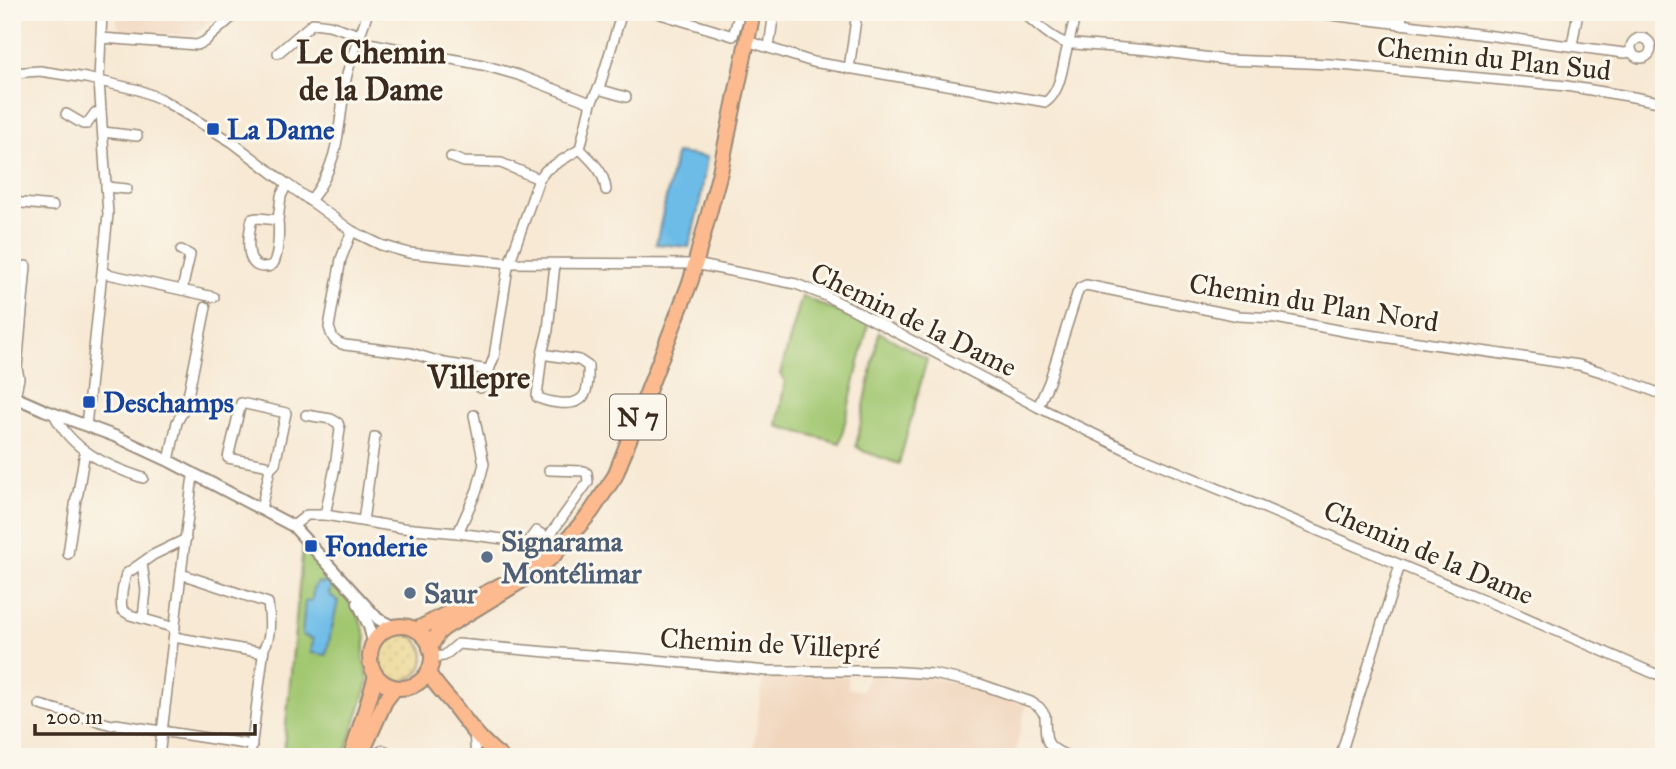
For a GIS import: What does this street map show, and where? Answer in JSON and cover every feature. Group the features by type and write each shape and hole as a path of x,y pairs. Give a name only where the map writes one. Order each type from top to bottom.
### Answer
{"main road":[{"name":"N 7","path":"431,653 438,634 444,628 526,578 554,555 591,512 615,476 682,307 695,264 720,172 740,39 753,12"},
{"name":"N 7","path":"416,630 554,555"},
{"path":"394,627 416,630 422,635 431,653 431,666 423,678 403,688 395,688 376,676 372,668 370,651 373,642 386,630 394,627"},
{"path":"351,757 376,676"},
{"path":"423,678 474,731 480,753 501,757"},
{"path":"360,757 384,701 395,688"}],"street":[{"path":"86,426 108,214 99,81 102,12"},
{"path":"101,38 197,45 238,12"},
{"path":"310,201 331,166 346,78 368,12"},
{"path":"480,388 494,357 510,263 539,179 547,170 580,149 591,103 598,89 622,12"},
{"path":"654,12 813,62 1045,102 1052,97 1058,85 1073,30 1075,12"},
{"path":"740,12 740,39"},
{"path":"769,47 774,12"},
{"path":"849,69 857,12"},
{"name":"Chemin du Plan Sud","path":"1022,12 1068,45 1149,50 1248,61 1330,64 1566,86 1664,103"},
{"path":"1308,12 1632,52"},
{"path":"1401,25 1402,12"},
{"path":"1572,45 1578,12"},
{"path":"278,53 313,23 329,25 359,38 518,75 591,103"},
{"name":"Chemin de la Dame","path":"12,73 40,71 139,90 171,105 232,142 352,231 381,245 409,253 510,263 695,264 796,284 824,295 1038,407 1135,454 1664,676"},
{"path":"598,89 626,97"},
{"path":"66,114 87,124 96,113 101,113"},
{"path":"103,132 137,136"},
{"path":"580,149 600,168 606,190"},
{"path":"451,157 464,162 501,163 539,179"},
{"path":"278,220 253,219 248,240 253,262 257,266 266,268 274,262 279,235 281,196 286,184"},
{"path":"107,187 127,189"},
{"path":"12,202 53,206"},
{"path":"352,231 341,259 329,327 336,343 411,353 444,363 488,370"},
{"path":"181,250 190,255 182,290"},
{"path":"542,354 579,360 588,366 585,395 579,401 572,404 545,401 537,397 542,354 548,330 555,264"},
{"path":"26,266 16,368 19,378 13,396 117,437 169,461 293,526 378,619 394,627"},
{"path":"103,273 214,297"},
{"name":"Chemin du Plan Nord","path":"1038,407 1049,382 1077,294 1080,288 1086,285 1238,316 1276,318 1349,332 1579,365 1664,395"},
{"path":"169,461 177,422 186,406 206,307"},
{"path":"261,509 270,469 275,464 286,413 241,403 228,458 265,465 270,469"},
{"path":"54,414 60,426 85,451 119,470 143,478"},
{"path":"306,415 331,419 338,423 340,429 325,515"},
{"path":"458,533 477,490 484,464 474,415"},
{"path":"363,521 375,438"},
{"path":"68,554 85,451"},
{"path":"293,526 307,515 325,515 403,528 541,544 548,538 589,477 584,471 550,470"},
{"path":"159,757 194,473"},
{"path":"186,539 153,555 125,574 120,602 122,610 174,633 263,653"},
{"path":"142,564 146,590 143,618"},
{"path":"1339,757 1400,565"},
{"path":"181,574 268,603 269,638 263,653 250,757"},
{"path":"352,592 369,626 373,642"},
{"name":"Chemin de Villepré","path":"431,653 444,656 458,644 767,671 888,671 933,674 980,684 1031,702 1045,715 1045,740 1051,748 1070,757"},
{"path":"40,705 112,725 252,745"},
{"path":"377,757 383,750 400,757"}],"shaded area":[{"path":"117,12 218,12 193,36 122,31 117,25"},
{"path":"764,674 847,675 848,688 862,691 869,676 899,675 934,678 981,689 1026,706 1015,754 1029,757 752,757"}],"green space":[{"path":"802,296 868,325 840,443 777,426 785,381 780,374"},
{"path":"879,332 927,359 899,464 856,446"},
{"path":"303,545 346,596 359,617 366,636 363,658 369,681 344,757 283,757"}],"sand":[{"path":"400,633 417,640 424,657 417,674 400,681 383,674 376,657 383,640"}],"water":[{"path":"676,153 707,157 689,247 656,244"},
{"path":"324,581 332,584 329,594 338,601 326,655 311,653 313,639 302,635 305,602 312,600 313,589 318,582 322,584"}],"place":[{"name":"La Dame","path":"213,129"},
{"name":"Deschamps","path":"89,402"},
{"name":"Fonderie","path":"311,546"},
{"name":"Signarama Montélimar","path":"487,557"},
{"name":"Saur","path":"410,593"}],"district":[{"name":"Le Chemin de la Dame","path":"371,70"},
{"name":"Villepre","path":"479,377"}]}
